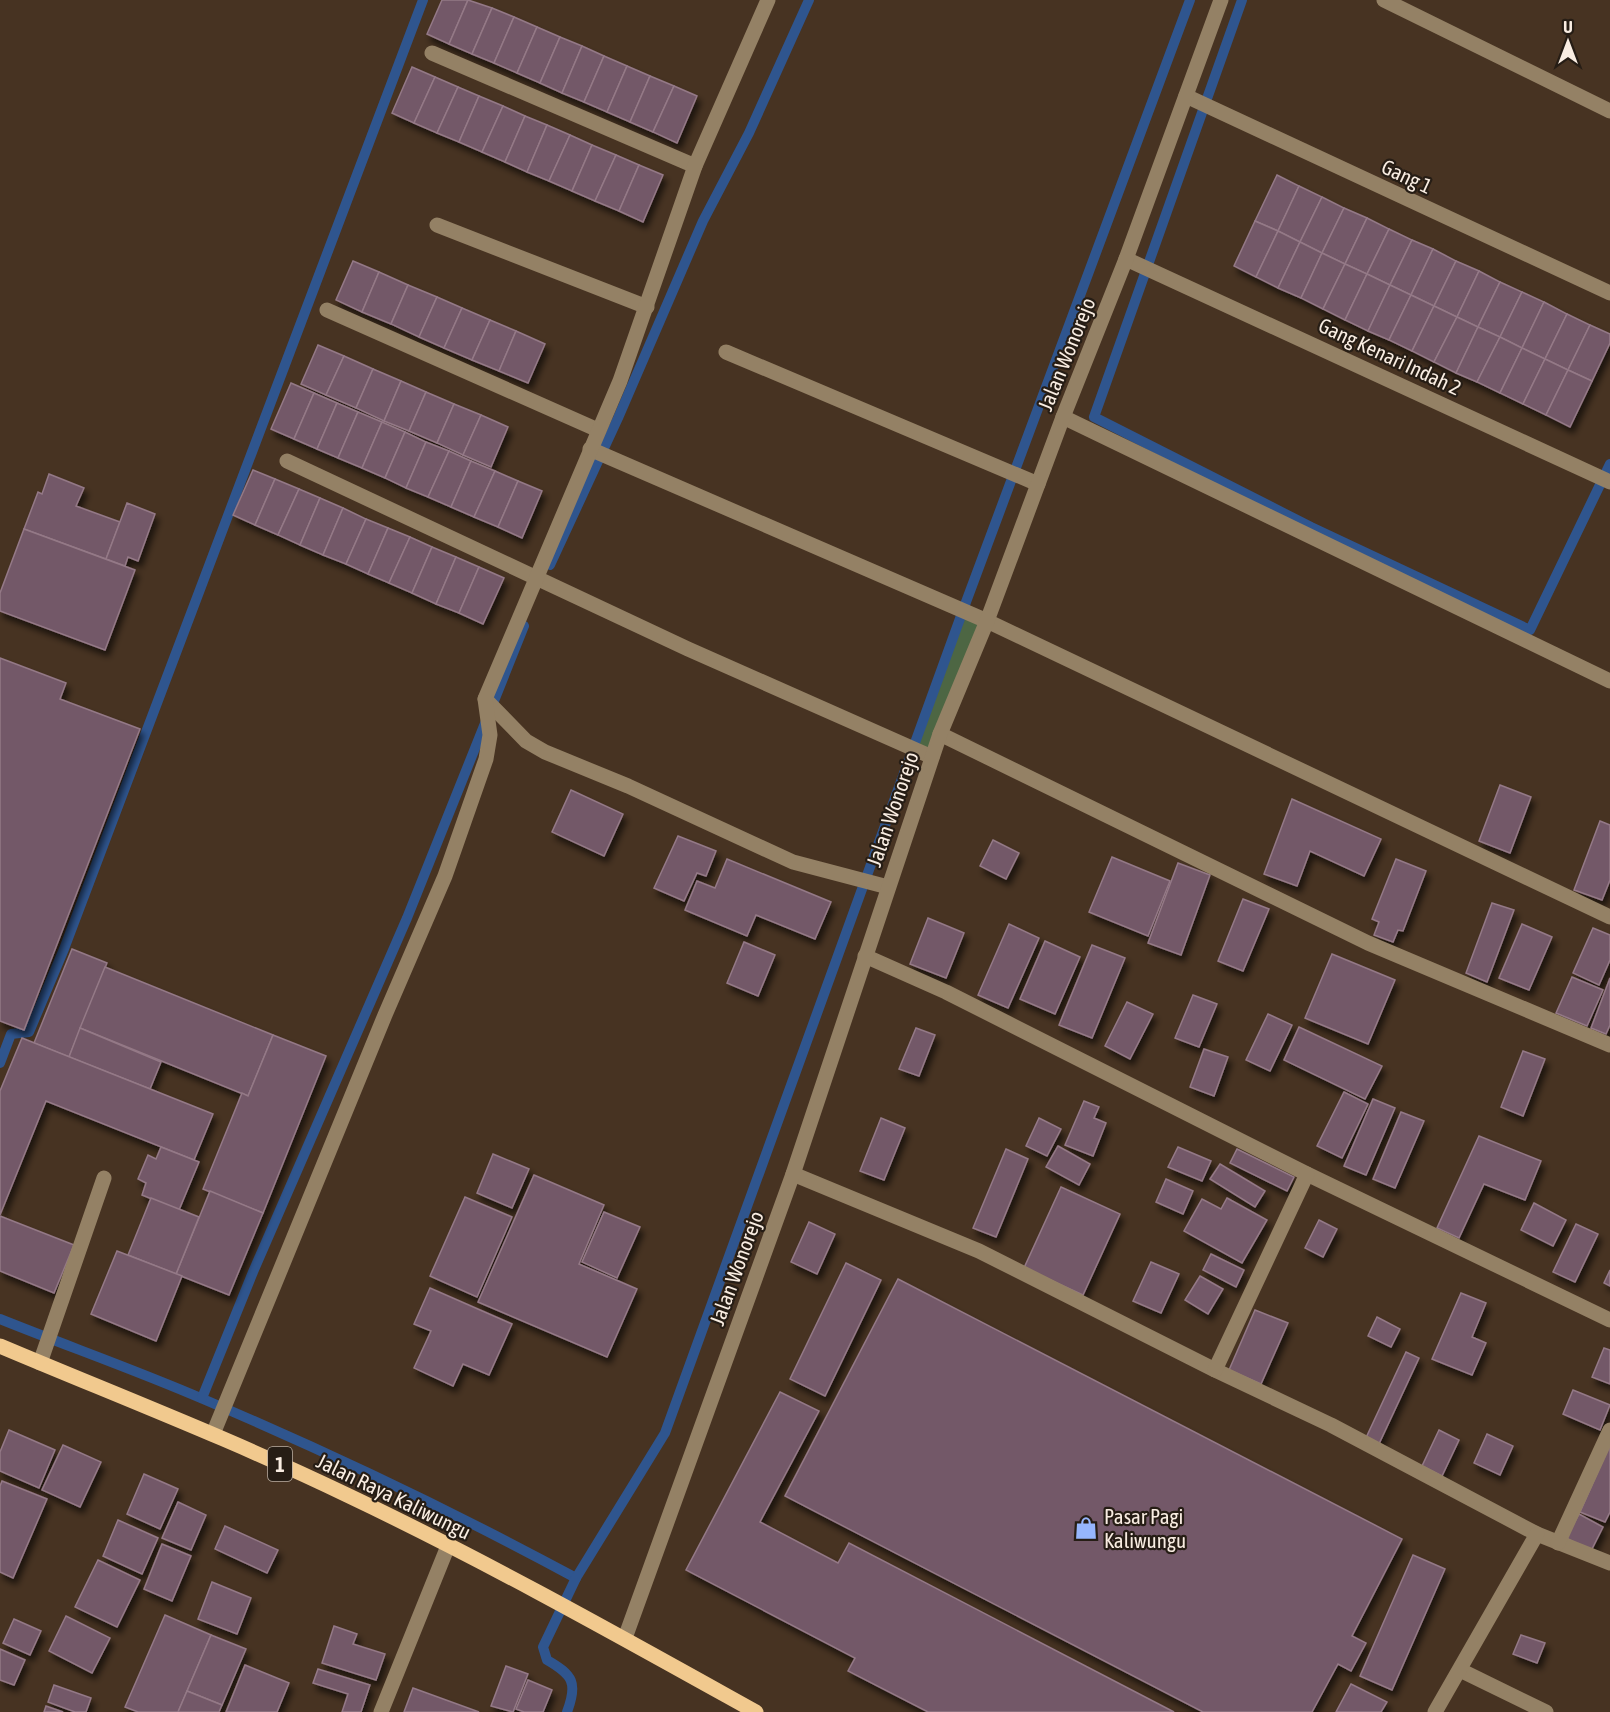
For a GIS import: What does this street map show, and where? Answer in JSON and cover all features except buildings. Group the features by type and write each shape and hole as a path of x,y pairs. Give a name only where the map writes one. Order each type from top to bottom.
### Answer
{"main road":[{"name":"Jalan Raya Kaliwungu","path":"0,1346 213,1434 347,1495 552,1599 756,1712"}],"street":[{"path":"213,1434 384,1015 445,876 486,759 490,735 489,705 596,452 598,430 620,381 695,166 768,0"},
{"name":"Jalan Wonorejo","path":"625,1638 793,1174 865,956 876,883 932,757 987,621 1063,417 1139,264 1197,101 1221,0"},
{"path":"1384,0 1610,111"},
{"path":"432,53 695,166"},
{"name":"Gang 1","path":"1197,101 1610,293"},
{"path":"437,225 647,307"},
{"name":"Gang Kenari Indah 2","path":"1139,264 1610,482"},
{"path":"327,310 598,430"},
{"path":"726,352 1038,484"},
{"path":"1063,417 1610,681"},
{"path":"596,452 949,607 987,621 1610,917"},
{"path":"287,461 540,581 932,757"},
{"path":"489,705 526,741 545,752 628,786 793,862 832,874 876,883"},
{"path":"940,734 1368,943 1610,1046"},
{"path":"865,956 946,992 1307,1174 1610,1320"},
{"path":"793,1174 979,1251 1215,1371 1331,1425 1537,1534 1610,1563"},
{"path":"1215,1371 1307,1174"},
{"path":"40,1363 48,1346 104,1178"},
{"path":"1558,1543 1610,1430"},
{"path":"1435,1712 1537,1534"},
{"path":"381,1712 448,1546"},
{"path":"1460,1670 1546,1712"}],"green space":[{"path":"964,617 982,623 930,751 917,748"}],"waterway":[{"path":"0,1063 11,1034 29,1032 64,949 423,0"},
{"path":"550,565 618,418 703,221 749,133 809,0"},
{"path":"567,1712 572,1694 571,1681 563,1670 547,1660 543,1647 576,1578 665,1433 966,602 1190,0"},
{"path":"1242,0 1094,417 1311,527 1530,630 1610,464"},
{"path":"202,1398 253,1272 407,918 524,626"},
{"path":"0,1319 178,1388 298,1440 438,1507 576,1578"}],"place":[{"name":"Pasar Pagi Kaliwungu","path":"1086,1528"}]}
